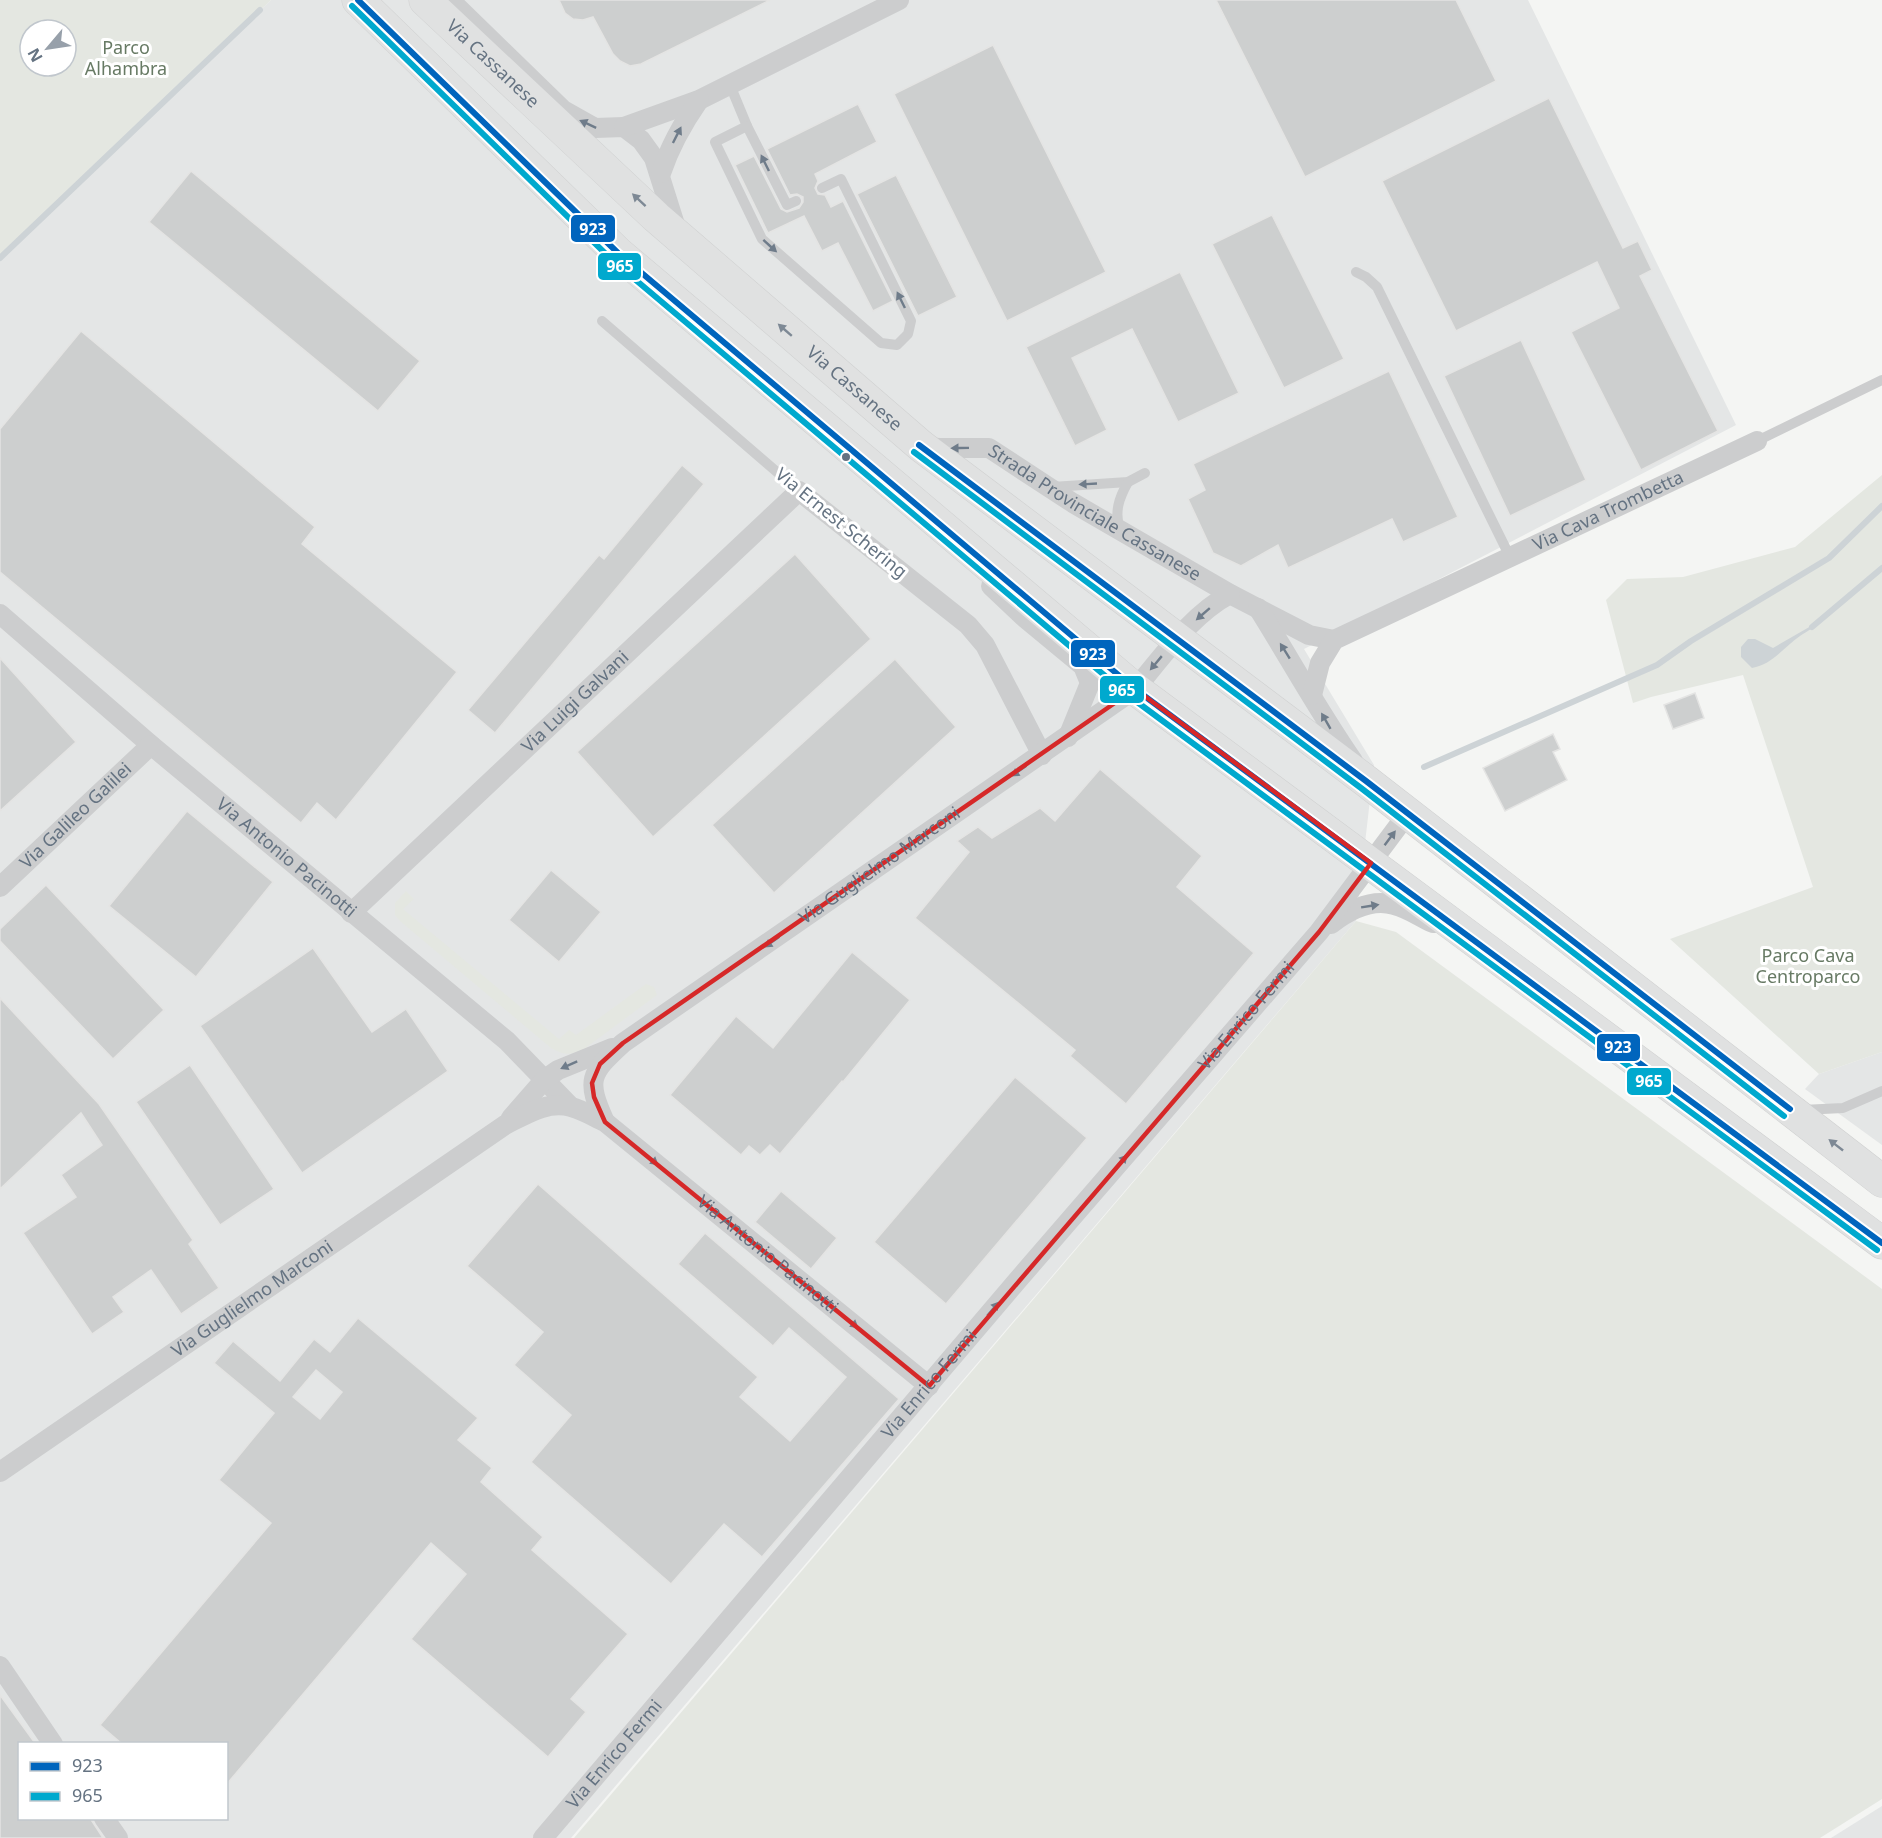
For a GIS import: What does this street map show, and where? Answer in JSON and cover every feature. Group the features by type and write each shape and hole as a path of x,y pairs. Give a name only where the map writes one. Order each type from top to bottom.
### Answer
{"main road":[{"path":"358,0 618,253 1135,689 1882,1243"},
{"name":"Via Cassanese","path":"425,0 679,237 921,446 1408,813 1882,1181"}],"street":[{"path":"450,0 563,110 595,128 624,127 699,100 899,0"},
{"path":"661,173 681,125 699,100"},
{"path":"624,127 647,148 654,158 661,173 664,193 679,237"},
{"name":"Via Cava Trombetta","path":"1334,640 1757,441"},
{"name":"Strada Provinciale Cassanese","path":"921,446 989,448 1120,530 1258,608"},
{"name":"Via Ernest Schering","path":"799,491 968,625 985,645 1042,755"},
{"name":"Via Luigi Galvani","path":"351,912 799,491"},
{"path":"973,552 989,584 1025,618 1083,666 1090,683 1068,736"},
{"name":"Strada Provinciale Cassanese","path":"1135,689 1178,638 1218,600 1230,594"},
{"path":"1258,608 1309,635 1334,640 1320,663 1312,695"},
{"path":"1258,608 1312,695 1328,726 1366,781"},
{"name":"Via Antonio Pacinotti","path":"0,614 150,745 507,1041 570,1106"},
{"name":"Via Guglielmo Marconi","path":"605,1122 594,1097 592,1083 600,1064 623,1043 1135,689"},
{"name":"Via Galileo Galilei","path":"0,887 150,745"},
{"name":"Via Enrico Fermi","path":"543,1838 1319,932 1408,813"},
{"name":"Via Enrico Fermi","path":"1319,932 1355,908 1370,904 1386,904 1394,905 1426,920 1468,934"},
{"name":"Via Guglielmo Marconi","path":"505,1125 545,1079 579,1061 623,1043"},
{"name":"Via Guglielmo Marconi","path":"0,1472 505,1125 537,1109 555,1105 570,1106 605,1122"},
{"name":"Via Antonio Pacinotti","path":"605,1122 929,1386"},
{"path":"0,1666 52,1742"},
{"path":"105,1820 116,1838"}],"lane":[{"path":"730,85 747,126 787,206 796,201"},
{"path":"747,126 714,142 762,239 881,343 897,345 908,334 911,321 841,179 822,188"},
{"path":"1356,272 1377,286 1510,557"},
{"name":"Via Ernest Schering","path":"602,321 799,491"},
{"name":"Via Cava Trombetta","path":"1757,441 1882,380"},
{"path":"1048,487 1128,482 1145,473"},
{"path":"1120,530 1116,518 1117,507 1128,482"},
{"path":"1791,1110 1843,1108 1882,1091"}],"highlighted area":[{"path":"1135,689 1371,863 1319,932 929,1386 605,1122 594,1097 592,1083 600,1064 623,1043"}],"shaded area":[{"path":"271,0 1528,0 1736,425 1304,649 1374,765 1356,921 571,1838 0,1838 0,258"},
{"path":"1818,622 1766,663 1752,668 1741,657 1741,647 1748,639 1755,639 1773,648"},
{"path":"1882,1052 1882,1145 1805,1089 1819,1074"},
{"path":"1882,1806 1882,1838 1831,1838"}],"green space":[{"name":"Parco Alhambra","path":"0,0 271,0 0,258"},
{"name":"Parco Cava Centroparco","path":"1882,475 1882,1052 1819,1074 1670,939 1813,887 1743,675 1633,703 1606,600 1627,579 1683,577 1795,547"},
{"path":"406,891 414,899 403,909 559,1039 569,1030 576,1035 646,984 654,987 657,995 584,1049 571,1054 559,1052 551,1048 400,921 395,915 395,903"},
{"path":"1356,921 1396,932 1882,1289 1882,1799 1820,1838 574,1838"}],"building":[{"path":"559,0 770,0 641,64 630,66 613,54 593,17 583,20 573,19 565,13"},
{"path":"1216,0 1456,0 1496,81 1305,177"},
{"path":"993,45 1106,272 1007,321 894,94"},
{"path":"1549,98 1623,248 1638,241 1652,270 1640,276 1718,431 1641,470 1571,332 1619,308 1597,262 1456,331 1382,181"},
{"path":"858,104 877,142 815,174 818,181 815,188 818,194 825,195 831,207 843,201 893,301 873,311 838,243 822,251 804,216 768,233 735,165 754,156 781,209 787,212 799,208 803,197 797,194 790,195 767,149"},
{"path":"191,171 420,361 378,411 149,222"},
{"path":"896,175 957,297 918,316 857,194"},
{"path":"1272,215 1344,359 1284,388 1212,244"},
{"path":"1180,272 1239,393 1178,422 1132,329 1072,358 1107,430 1075,446 1026,347"},
{"path":"81,331 315,527 302,544 457,672 336,820 317,803 301,823 0,572 0,429"},
{"path":"1521,340 1586,480 1510,516 1444,376"},
{"path":"1389,371 1458,517 1403,542 1392,519 1288,568 1278,545 1241,566 1213,553 1188,499 1205,490 1193,464"},
{"path":"682,465 704,484 495,733 468,710 599,555 604,559"},
{"path":"795,554 871,639 653,837 577,752"},
{"path":"0,658 76,742 0,811"},
{"path":"895,659 956,727 774,893 712,825"},
{"path":"1695,693 1704,718 1673,729 1664,705"},
{"path":"1553,734 1560,749 1553,752 1567,780 1505,811 1483,768"},
{"path":"1100,769 1202,856 1177,887 1254,953 1126,1104 1070,1056 1075,1050 915,918 969,852 957,841 978,827 992,838 1040,808 1055,821"},
{"path":"187,811 273,882 196,977 109,906"},
{"path":"551,870 601,912 559,962 509,920"},
{"path":"46,885 164,1010 113,1059 0,941 0,929"},
{"path":"313,948 372,1032 406,1009 448,1071 302,1173 200,1026"},
{"path":"852,952 910,1000 780,1154 770,1145 760,1155 749,1146 741,1155 670,1095 736,1016 773,1048"},
{"path":"0,998 99,1104 193,1240 189,1244 219,1288 181,1314 151,1270 113,1297 124,1312 92,1334 23,1233 76,1197 61,1175 102,1145 81,1113 0,1189"},
{"path":"190,1065 274,1189 220,1225 136,1102"},
{"path":"1015,1077 1087,1138 946,1304 874,1242"},
{"path":"538,1184 758,1377 740,1397 790,1441 846,1377 789,1328 773,1346 678,1264 705,1233 899,1399 762,1557 724,1524 671,1584 531,1462 571,1415 514,1365 543,1332 467,1266"},
{"path":"781,1191 837,1238 811,1269 755,1222"},
{"path":"358,1318 478,1418 458,1440 492,1468 481,1482 543,1537 532,1550 628,1634 571,1699 586,1712 548,1757 411,1639 466,1574 431,1543 228,1783 228,1742 120,1742 100,1725 271,1523 219,1480 274,1413 214,1363 233,1341 280,1381 314,1339 330,1352","holes":["316,1370 342,1392 320,1419 293,1397"]},
{"path":"0,1695 34,1742 18,1742 18,1820 91,1820 103,1838 0,1838"}],"waterway":[{"path":"0,258 260,10"},
{"path":"1424,767 1657,665 1691,641 1829,558 1882,506"},
{"path":"1812,627 1882,568"}],"transit line":[{"name":"923","path":"358,0 618,253 1135,689 1882,1243"},
{"name":"965","path":"352,6 612,260 1129,696 1877,1250"},
{"name":"923","path":"919,445 1366,781 1790,1109"},
{"name":"965","path":"914,452 1361,788 1784,1116"}]}
